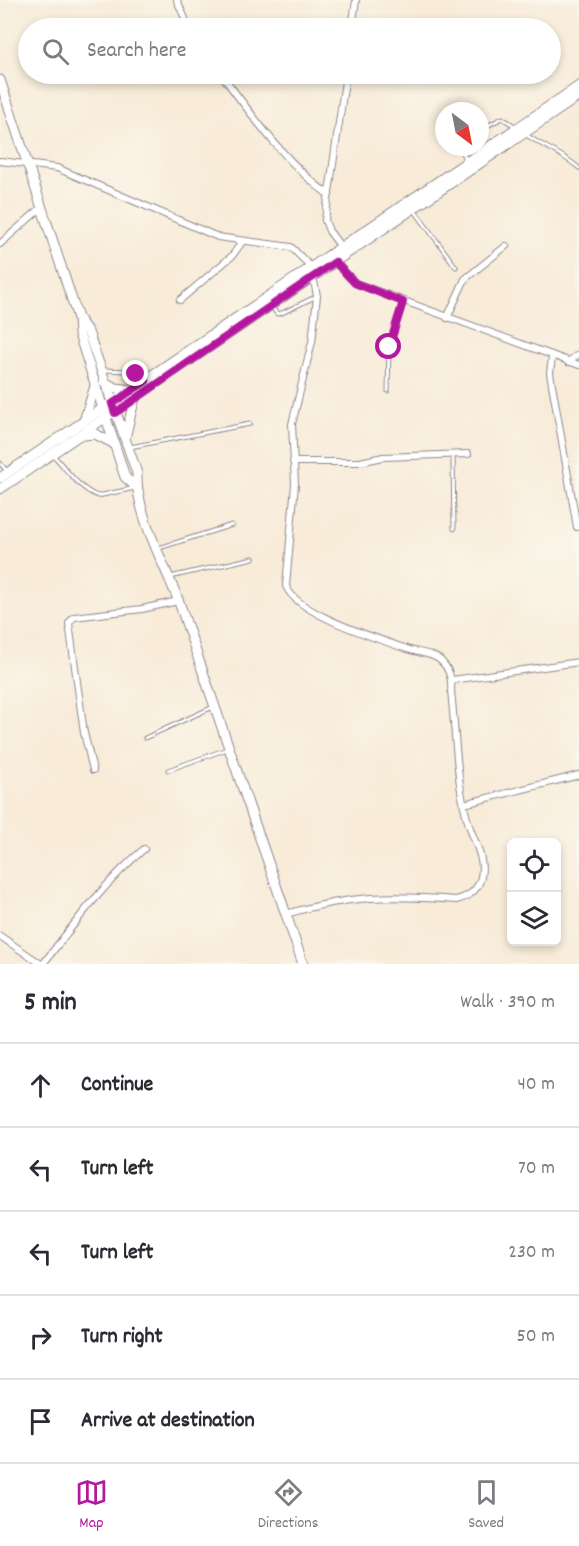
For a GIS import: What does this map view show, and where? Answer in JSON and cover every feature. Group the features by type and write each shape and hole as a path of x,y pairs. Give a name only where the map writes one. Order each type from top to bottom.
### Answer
{"main road":[{"path":"0,80 78,318 79,334 99,384 113,408 137,473 136,487 178,601 303,964"},
{"path":"0,489 106,420 113,408 146,381 312,272 335,262 414,209 579,86"},
{"path":"4,475 102,410 134,401 271,306 341,247 467,161 579,96"},
{"path":"78,318 88,332 100,370 102,410 113,443 125,477 136,487"},
{"path":"99,384 133,390"},
{"path":"84,422 99,384"},
{"path":"124,438 134,401"},
{"path":"82,435 95,434 113,443"}],"street":[{"path":"177,0 185,18"},
{"path":"354,18 357,0"},
{"path":"229,84 285,154 311,182 329,195"},
{"path":"341,247 329,231 325,220 345,84"},
{"path":"0,161 57,168 218,237 291,247 312,272 317,296 312,342 292,424 295,484 286,586 289,593 311,610 342,624 436,657 443,662 452,680 451,691 464,804 481,860 482,875 477,887 467,898 456,900 367,896 321,904 286,914"},
{"path":"0,244 42,207"},
{"path":"180,300 232,256 242,242"},
{"path":"447,318 465,279 506,246"},
{"path":"335,262 355,283 579,365"},
{"path":"568,362 579,354"},
{"path":"552,357 550,373 577,527"},
{"path":"293,462 360,462 383,457 468,454"},
{"path":"93,770 84,733 69,623 74,617 142,609 178,601"},
{"path":"452,680 579,662"},
{"path":"464,804 579,776"},
{"path":"0,936 42,964 82,913 144,849"}],"lane":[{"path":"489,125 502,118 544,148 566,156 579,168"},
{"path":"464,156 467,161"},
{"path":"414,209 456,267"},
{"path":"271,306 277,314 282,313 317,296"},
{"path":"388,391 389,347 403,302"},
{"path":"100,370 129,371 146,381"},
{"path":"128,448 250,424"},
{"path":"53,454 85,490 92,494 98,496 136,487"},
{"path":"453,454 454,529"},
{"path":"0,463 4,475"},
{"path":"571,491 579,490"},
{"path":"158,549 232,525"},
{"path":"169,577 253,558"},
{"path":"145,738 214,706"},
{"path":"168,770 229,749"}],"route":[{"path":"136,374 146,381 112,404 115,413 335,262 355,283 403,302 389,347"}]}
